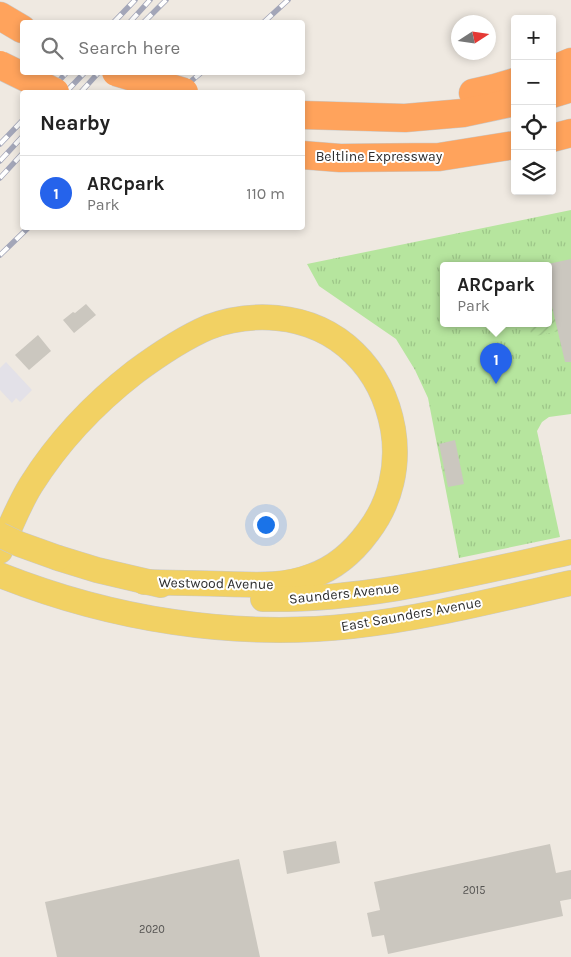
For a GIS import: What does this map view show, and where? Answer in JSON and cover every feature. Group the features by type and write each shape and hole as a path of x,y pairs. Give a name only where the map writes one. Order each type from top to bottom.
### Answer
{"highway":[{"path":"0,16 20,28"},
{"path":"556,68 571,62"},
{"path":"0,65 20,75"},
{"path":"20,75 51,90"},
{"path":"126,75 177,90"},
{"path":"369,116 511,83"},
{"path":"556,93 571,88"},
{"path":"305,115 405,118 463,113 511,103"},
{"path":"556,137 571,132"},
{"name":"Beltline Expressway","path":"305,155 340,158 440,157 511,146"}],"main road":[{"name":"Westwood Avenue","path":"0,551 19,507 31,485 71,432 109,392 152,359 174,346 209,327 247,318 268,317 289,320 323,330 354,352 369,370 382,391 391,418 395,443 394,470 389,494 381,513 359,544 330,569 290,583 261,585 144,582"},
{"name":"Saunders Avenue","path":"0,536 58,558 144,582 191,592 231,597 283,599 348,595 431,582 571,552"},
{"name":"East Saunders Avenue","path":"0,575 44,591 98,607 172,622 232,628 291,630 379,623 571,583"}],"shaded area":[{"path":"6,362 32,390 20,402 16,398 12,403 0,390 0,368"}],"green space":[{"path":"571,210 571,414 549,417 542,422 537,431 560,537 459,558 428,398 415,370 396,339 319,286 307,264"},
{"path":"552,303 559,331 536,336 535,332 525,331 524,327 552,327"}],"building":[{"path":"571,259 571,362 565,362 552,307 552,263"},
{"path":"86,304 96,315 74,333 63,320"},
{"path":"38,335 51,351 29,370 15,355"},
{"path":"455,440 464,484 448,487 439,444"},
{"path":"336,841 340,863 287,874 283,851"},
{"path":"550,844 556,873 571,870 571,899 560,901 563,916 388,954 384,935 372,937 367,913 380,910 374,882"},
{"path":"239,859 260,957 57,957 45,902"}],"railway":[{"path":"116,20 135,0"},
{"path":"132,20 150,0"},
{"path":"146,20 166,0"},
{"path":"266,20 288,0"},
{"path":"51,90 64,75"},
{"path":"68,90 82,75"},
{"path":"83,90 96,75"},
{"path":"180,90 198,75"},
{"path":"0,144 20,123"},
{"path":"0,161 20,139"},
{"path":"0,178 20,156"},
{"path":"0,255 26,230"}],"place":[{"name":"ARCpark","path":"496,384"}]}
